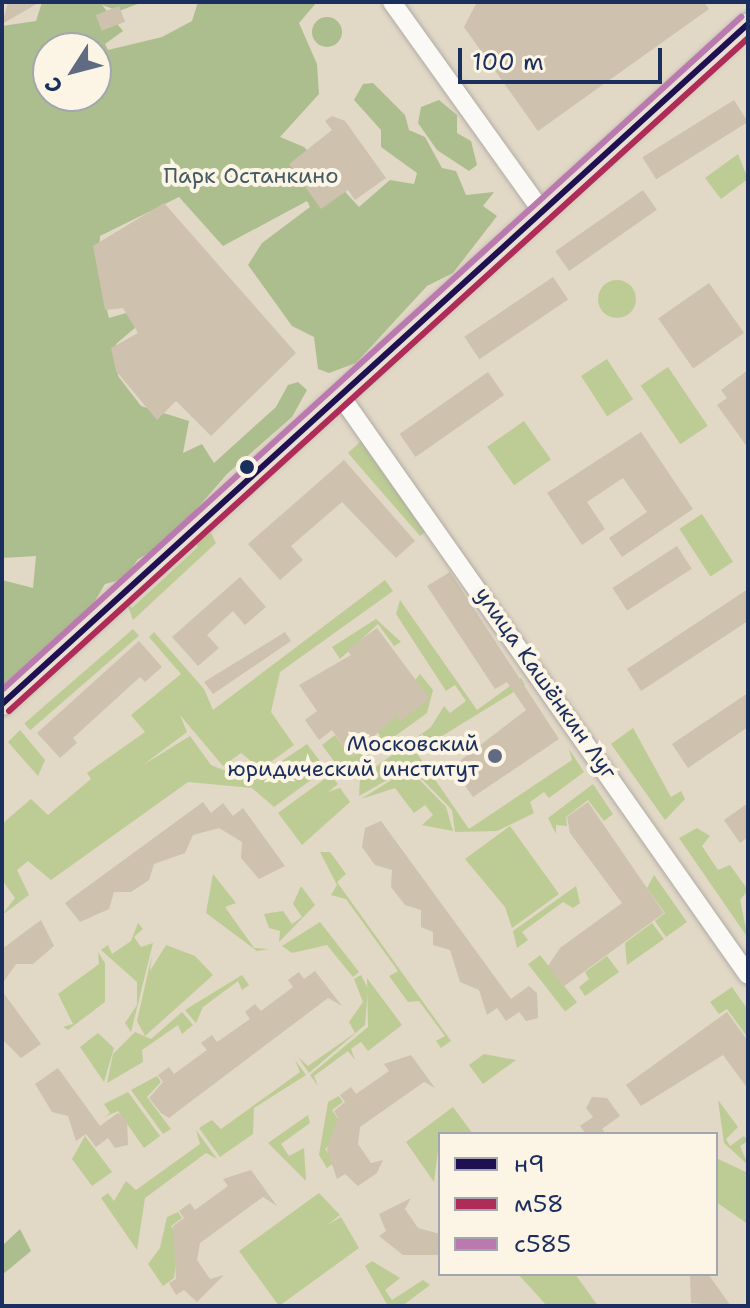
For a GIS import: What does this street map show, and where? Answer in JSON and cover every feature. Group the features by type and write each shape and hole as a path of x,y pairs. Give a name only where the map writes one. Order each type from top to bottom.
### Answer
{"main road":[{"path":"2,704 540,209 748,24"}],"street":[{"path":"392,2 540,209"},
{"name":"улица Кашёнкин Луг","path":"340,395 748,975"}],"green space":[{"name":"Парк Останкино","path":"42,2 143,2 119,11 102,5 123,31 112,39 112,32 32,32 32,112 112,112 112,49 162,37 192,21 198,2 317,2 299,23 317,64 319,94 280,137 304,147 359,207 390,180 414,184 417,173 381,147 381,130 354,100 363,84 373,83 405,115 409,130 425,137 442,168 456,171 466,195 494,192 483,206 497,216 453,273 427,286 356,363 329,373 318,369 314,337 292,326 248,265 262,243 310,207 307,201 223,246 179,197 100,236 98,272 109,318 126,313 136,327 116,344 118,376 141,406 189,421 183,453 202,444 214,463 276,407 288,385 298,382 307,390 292,417 227,474 166,544 138,559 124,579 105,584 89,611 2,686 2,580 33,588 36,556 2,558 2,26 36,21"},
{"path":"327,17 338,21 342,32 338,43 327,47 316,43 312,32 316,21"},
{"path":"439,100 457,115 457,133 471,141 477,165 469,171 437,150 418,123 421,107"},
{"path":"738,154 748,179 721,199 705,178"},
{"path":"617,280 631,285 636,299 631,313 617,318 603,313 598,299 603,285"},
{"path":"607,359 633,399 607,416 581,376"},
{"path":"668,367 708,426 680,444 641,385"},
{"path":"524,421 551,460 514,485 487,447"},
{"path":"361,441 425,532 420,536 348,453"},
{"path":"702,514 733,562 710,577 679,529"},
{"path":"211,533 216,543 133,620 127,603 132,608 198,547 194,541"},
{"path":"385,580 393,591 280,672 271,712 294,745 261,769 241,753 223,766 180,715 187,732 143,765 190,736 211,765 231,773 264,773 307,744 326,769 274,807 252,788 188,782 51,880 28,861 17,870 29,895 2,915 15,898 2,880 2,824 31,799 48,815 91,779 87,773 145,732 131,715 181,674 149,637 154,632 204,689 213,710"},
{"path":"400,600 477,710 521,678 525,685 416,752 469,829 572,760 569,749 584,772 549,798 544,792 530,802 534,813 497,831 455,832 452,810 410,767 359,796 360,778 431,727 444,706 450,713 466,701 455,685 446,691 396,614"},
{"path":"376,619 401,642 394,646 378,624 340,659 332,647"},
{"path":"133,629 139,636 30,730 24,723"},
{"path":"420,674 433,690 427,713 351,768 339,768 322,745 335,735 351,757 380,736 376,730"},
{"path":"633,728 671,797 681,791 685,799 665,820 611,744"},
{"path":"20,730 45,760 38,776 8,742"},
{"path":"409,769 446,807 453,831 422,825 433,815 425,805 414,813 395,788 361,799"},
{"path":"330,775 338,784 328,792 340,788 350,802 302,845 278,813"},
{"path":"593,784 613,814 604,821 588,800 566,817 567,826 556,825 556,834 548,818"},
{"path":"510,826 559,894 512,928 505,907 465,859"},
{"path":"697,828 710,836 702,846 718,870 730,865 748,890 740,900 748,938 679,838"},
{"path":"320,852 330,852 346,874 337,882 451,1041 441,1048 436,1041 445,1036 419,1001 408,1002 389,976 398,971 346,899 331,895 337,885"},
{"path":"213,874 236,903 225,907 254,948 269,949 257,951 206,913"},
{"path":"654,875 687,922 666,937 655,921 665,913 647,888"},
{"path":"301,886 315,905 279,942 280,931 269,928 264,914 283,911 292,924 302,917 293,904"},
{"path":"576,886 580,903 573,908 563,902 522,932 528,940 517,948 513,931"},
{"path":"320,922 359,972 353,977 327,945 292,953 282,946"},
{"path":"138,923 143,929 134,937 141,947 153,943 131,1032 125,1023 137,1005 137,982 101,950 108,945 112,954 131,941"},
{"path":"652,923 664,939 627,965 625,943"},
{"path":"166,945 195,956 213,975 145,1036 137,1021 152,955 150,971"},
{"path":"98,952 105,963 105,1002 68,1030 63,1027 73,1024 58,994 99,964"},
{"path":"540,955 577,1002 565,1012 528,964"},
{"path":"607,956 619,972 585,996 579,987 589,979 585,972"},
{"path":"242,975 249,985 242,990 238,981 203,1007 196,1023 185,1010"},
{"path":"361,975 368,989 365,1025 309,1073 298,1057 308,1066 355,1033 349,1022 363,1002 354,979"},
{"path":"367,978 402,1025 368,1051 361,1042 351,1049 355,1060 348,1051 314,1076 318,1086 310,1075 368,1027"},
{"path":"732,987 748,1010 746,1035 727,1009 719,1014 710,1002"},
{"path":"182,1012 193,1025 182,1034 178,1025 142,1050 143,1062 107,1083 113,1054 135,1032 151,1039"},
{"path":"98,1033 114,1048 104,1082 80,1047"},
{"path":"484,1054 516,1060 483,1084 469,1065"},
{"path":"295,1060 306,1075 254,1108 253,1134 220,1157 199,1128 212,1120 221,1129 300,1072"},
{"path":"157,1076 161,1082 147,1097 171,1129 163,1134 131,1090"},
{"path":"128,1092 160,1136 144,1148 118,1111 104,1117 110,1113 104,1104"},
{"path":"339,1096 343,1102 332,1110 340,1122 336,1141 325,1149 335,1162 327,1168 319,1155 328,1102"},
{"path":"718,1100 738,1127 726,1139 730,1146 744,1136 748,1141 740,1146 748,1165 724,1143"},
{"path":"453,1107 472,1132 438,1132 434,1182 406,1142"},
{"path":"308,1115 310,1123 281,1144 289,1156 304,1148 306,1181 268,1143"},
{"path":"196,1130 217,1159 206,1153 145,1198 137,1250 101,1198 108,1193 114,1201 126,1181 136,1190 200,1144"},
{"path":"85,1136 112,1172 92,1186 72,1159"},
{"path":"718,1159 748,1173 748,1224 718,1203"},
{"path":"319,1193 340,1215 327,1225 341,1217 359,1248 279,1306 239,1251"},
{"path":"178,1212 182,1218 171,1226 179,1237 174,1278 163,1286 148,1264 160,1248 167,1217"},
{"path":"20,1229 31,1251 2,1275 2,1246"},
{"path":"372,1261 400,1278 385,1290 392,1300 423,1280 430,1285 402,1306 388,1306 365,1266"},
{"path":"520,1276 576,1276 598,1306 547,1306"}],"building":[{"path":"8,2 40,2 2,24"},
{"path":"477,2 704,2 709,9 538,131 464,27"},
{"path":"119,6 125,22 102,31 96,15"},
{"path":"734,100 748,122 656,179 642,157"},
{"path":"332,116 345,121 386,178 355,200 348,190 321,209 289,164 332,130 325,121"},
{"path":"643,190 657,210 569,271 555,251"},
{"path":"164,203 296,353 211,436 176,401 157,420 116,371 111,348 138,333 123,308 105,310 93,246"},
{"path":"553,277 568,299 479,359 464,337"},
{"path":"709,283 744,333 693,369 658,319"},
{"path":"748,370 748,448 717,405 727,398 721,390"},
{"path":"488,372 504,395 416,457 400,434"},
{"path":"641,432 693,509 622,557 609,538 647,512 623,478 587,502 605,529 582,545 547,493"},
{"path":"344,460 415,541 396,558 342,502 291,546 303,560 280,580 248,544"},
{"path":"677,546 692,569 627,611 612,588"},
{"path":"450,572 559,739 473,797 452,767 526,710 507,682 495,689 427,586"},
{"path":"240,577 266,607 245,625 233,611 207,635 219,648 198,666 172,637"},
{"path":"748,589 748,621 641,691 627,669"},
{"path":"377,628 430,699 400,721 396,716 351,757 332,730 319,740 305,720 317,711 299,685 351,655 347,650"},
{"path":"285,632 291,641 213,694 204,682"},
{"path":"139,641 162,667 145,682 140,677 73,738 77,743 60,758 37,733"},
{"path":"748,693 748,727 688,768 672,744"},
{"path":"203,802 211,813 223,803 233,816 243,808 285,866 259,879 241,858 242,842 219,828 193,835 185,853 154,864 149,880 131,892 114,892 109,909 80,922 65,903"},
{"path":"588,802 664,913 563,987 548,966 560,948 622,903 570,833 567,817"},
{"path":"748,803 748,837 740,843 724,820"},
{"path":"381,821 511,999 529,986 537,993 538,1018 526,1021 519,1012 506,1021 497,1008 487,1015 479,990 460,982 450,950 433,945 433,932 421,927 421,910 405,905 391,887 392,870 375,865 362,847 365,828"},
{"path":"41,920 54,946 33,964 16,964 2,984 2,949"},
{"path":"315,971 342,1006 328,998 169,1118 161,1113 149,1098 163,1082 158,1075 169,1067 174,1074 207,1050 201,1043 212,1035 217,1042 250,1019 245,1012 255,1004 261,1011 293,987 288,980 299,972 304,979"},
{"path":"2,991 41,1044 21,1058 2,1039"},
{"path":"727,1012 748,1041 748,1089 723,1055 641,1106 626,1085"},
{"path":"411,1055 435,1088 424,1082 360,1127 358,1144 371,1163 383,1160 377,1173 358,1186 345,1174 337,1179 327,1150 338,1118 334,1111 345,1102 340,1095 351,1087 356,1094 389,1071 384,1064"},
{"path":"58,1068 100,1126 118,1113 127,1120 128,1145 115,1148 108,1138 96,1147 86,1134 76,1141 68,1116 52,1112 35,1084"},
{"path":"592,1097 607,1098 620,1116 602,1129 604,1132 584,1132 580,1126 593,1117 586,1108"},
{"path":"251,1170 277,1206 263,1197 200,1243 197,1260 210,1279 224,1275 197,1302 184,1290 176,1295 169,1283 176,1279 173,1226 184,1218 179,1211 190,1203 195,1210 228,1186 223,1179"},
{"path":"411,1198 405,1209 418,1228 438,1233 438,1255 403,1255 379,1236 386,1231 379,1214"},
{"path":"690,1276 709,1276 731,1306 691,1303"}],"transit line":[{"name":"с585","path":"2,690 741,17"},
{"name":"н9","path":"2,704 748,24"},
{"name":"м58","path":"9,711 748,38"}],"place":[{"name":"Московский юридический институт","path":"495,756"}]}
